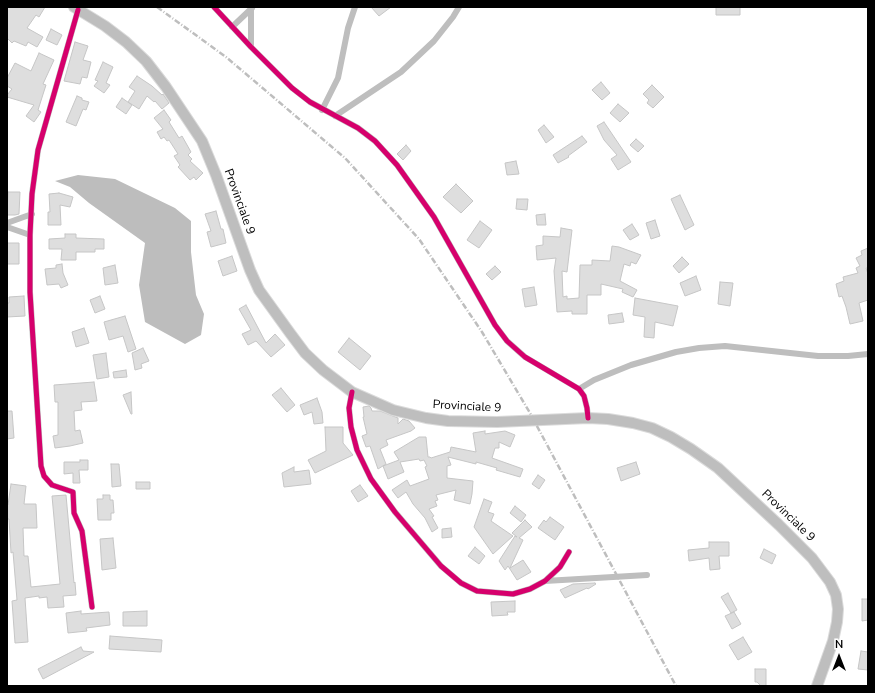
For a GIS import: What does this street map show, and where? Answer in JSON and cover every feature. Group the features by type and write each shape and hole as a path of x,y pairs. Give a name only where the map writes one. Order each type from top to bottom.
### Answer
{"main road":[{"name":"Provinciale 9","path":"76,8 105,26 126,42 146,61 166,87 202,141 216,175 250,270 259,290 305,353 327,373 352,392 393,410 426,418 448,421 497,422 588,418 633,422 671,436 691,449 718,468 743,490 812,558 830,582 836,595 838,609 837,622 833,641 817,686"}],"street":[{"path":"214,7 288,84 322,110 369,135 397,165 434,217 495,325 507,341 532,362 578,389 584,396 588,418"},
{"path":"322,110 338,78 348,28 355,7"},
{"path":"335,116 401,72 434,41 459,7"},
{"path":"76,8 38,150 32,194 30,292 41,466 44,476 52,485 73,492 74,513 82,531 92,607"},
{"path":"232,27 252,8"},
{"path":"251,47 252,8"},
{"path":"7,223 32,214"},
{"path":"7,226 30,236"},
{"path":"578,389 594,380 631,365 676,352 699,348 725,346 818,356 868,354"},
{"path":"352,392 349,408 351,427 357,450 371,479 395,512 441,566 461,583 477,591 513,594 530,589 545,581 560,567 569,552"},
{"path":"545,581 647,575"}],"shaded area":[{"path":"78,175 115,179 175,208 191,221 191,252 196,295 204,314 201,335 185,344 145,322 139,285 145,243 89,203 70,187 55,181"}],"building":[{"path":"7,7 45,7 39,17 36,15 27,28 43,37 37,47 28,42 26,46 14,41 12,43 7,38"},
{"path":"371,7 391,7 379,16"},
{"path":"716,7 740,7 740,15 716,15"},
{"path":"51,29 62,35 57,45 46,40"},
{"path":"75,42 88,46 83,60 91,62 87,78 82,77 80,84 64,81"},
{"path":"39,53 54,60 43,84 46,85 38,110 41,112 34,122 26,116 34,105 7,97 12,89 7,86 7,78 15,63 31,71"},
{"path":"103,62 113,67 106,83 110,85 104,93 94,86 98,81 95,80"},
{"path":"137,76 162,95 163,94 169,103 162,109 155,101 154,102 147,96 139,109 128,102 135,91 129,87"},
{"path":"601,82 610,93 602,100 592,90"},
{"path":"652,85 664,97 653,108 647,103 649,100 643,94"},
{"path":"77,96 82,98 82,100 89,102 86,110 83,109 76,126 66,122"},
{"path":"122,98 132,105 126,114 116,107"},
{"path":"618,104 629,113 620,122 610,113"},
{"path":"164,110 171,120 169,122 179,138 182,136 191,152 188,155 192,159 190,161 203,173 196,180 194,177 190,180 178,167 180,165 174,156 178,154 169,140 167,141 164,137 161,139 157,132 163,129 154,118"},
{"path":"604,122 631,162 618,170 611,159 617,155 604,140 597,126"},
{"path":"544,125 554,137 546,143 538,130"},
{"path":"582,136 587,142 568,156 569,157 558,163 553,155"},
{"path":"636,139 644,146 638,152 630,145"},
{"path":"406,145 411,151 403,160 397,154"},
{"path":"516,161 519,174 507,175 505,163"},
{"path":"456,184 473,201 461,213 443,197"},
{"path":"8,192 20,192 19,214 7,215"},
{"path":"59,193 73,197 70,207 60,205 61,225 48,225 48,212 50,212 49,194"},
{"path":"680,195 694,225 685,230 671,199"},
{"path":"517,199 528,199 527,210 516,209"},
{"path":"216,211 221,229 223,229 226,243 211,247 207,232 211,231 205,214"},
{"path":"545,214 546,225 537,225 536,215"},
{"path":"655,220 660,236 651,239 646,223"},
{"path":"480,221 492,230 479,248 467,240"},
{"path":"632,224 639,235 630,240 623,230"},
{"path":"561,228 572,230 567,272 562,271 563,297 567,296 567,299 579,298 580,265 592,265 592,260 610,261 612,246 641,255 636,264 631,262 630,266 624,264 620,281 637,290 633,297 622,292 623,289 601,284 601,295 587,295 587,314 572,314 572,311 557,312 554,271 556,258 537,260 536,246 543,245 543,236 560,237"},
{"path":"65,234 76,234 76,238 104,239 104,249 95,249 95,252 76,252 76,260 61,260 62,249 49,249 49,239 65,238"},
{"path":"7,243 19,243 19,264 7,264"},
{"path":"868,248 868,268 866,268 868,274 868,300 859,303 863,321 850,324 846,307 842,296 839,297 836,284 844,281 843,277 858,273 856,268 860,266 856,258 862,255 861,251"},
{"path":"232,256 237,271 223,276 218,261"},
{"path":"682,257 689,264 679,273 673,266"},
{"path":"62,264 63,273 68,285 61,288 59,284 47,285 45,269 56,268 56,265"},
{"path":"115,265 118,283 105,285 103,268"},
{"path":"495,266 501,272 492,280 486,274"},
{"path":"696,276 701,290 685,296 680,283"},
{"path":"720,282 733,283 730,306 718,304"},
{"path":"534,287 537,305 525,307 522,289"},
{"path":"24,296 25,316 7,317 7,303 9,303 9,297"},
{"path":"100,296 105,309 95,313 90,300"},
{"path":"635,298 678,306 673,326 655,322 654,338 644,337 645,317 633,315"},
{"path":"246,305 266,343 275,334 285,345 271,357 256,341 248,345 242,334 251,330 239,309"},
{"path":"622,313 624,322 609,324 608,315"},
{"path":"125,316 136,349 128,352 123,336 109,340 104,322"},
{"path":"84,328 89,343 76,347 72,332"},
{"path":"349,338 371,356 360,370 338,352"},
{"path":"143,348 149,361 141,364 142,368 135,370 132,353"},
{"path":"106,353 109,377 97,379 93,355"},
{"path":"126,370 127,377 114,378 113,372"},
{"path":"94,382 97,401 81,402 82,410 74,411 75,431 80,430 83,443 55,448 53,436 58,435 58,402 55,402 54,385"},
{"path":"281,388 295,405 287,412 272,395"},
{"path":"131,392 132,414 123,395"},
{"path":"317,398 322,412 323,423 314,424 312,412 304,415 300,405"},
{"path":"369,406 372,411 380,411 398,418 398,424 403,419 409,421 415,428 411,431 386,440 388,445 380,449 386,464 378,469 370,446 366,447 362,436 367,434 363,417 363,407"},
{"path":"7,411 12,411 14,438 7,439"},
{"path":"325,427 343,427 343,443 353,455 315,473 308,460 326,451"},
{"path":"485,431 485,434 505,431 515,435 510,447 499,442 499,448 495,448 492,458 523,469 520,477 476,462 476,464 448,457 451,465 447,466 447,478 473,481 470,504 454,500 456,490 436,495 438,500 435,501 437,506 429,509 434,516 432,517 438,528 432,532 425,518 413,504 406,492 398,498 392,490 407,480 410,486 429,479 425,467 427,466 424,460 420,461 419,459 400,462 404,472 388,479 383,466 399,460 394,452 419,437 426,437 428,457 431,458 450,452 451,447 476,452 473,433"},
{"path":"80,460 88,460 88,470 79,470 80,483 73,483 73,473 64,474 64,462 80,462"},
{"path":"636,462 640,474 621,481 617,468"},
{"path":"111,464 119,464 121,486 112,487"},
{"path":"294,467 294,472 309,470 311,484 284,487 282,473"},
{"path":"538,475 545,480 539,489 532,484"},
{"path":"136,482 150,482 150,489 136,489"},
{"path":"11,484 26,486 24,504 36,504 37,528 23,528 24,556 28,556 31,587 60,584 52,496 66,495 76,595 63,596 64,607 48,608 47,597 39,598 39,596 25,598 28,642 15,643 12,601 17,600 13,552 11,553 9,519 7,519 7,505"},
{"path":"360,485 368,496 358,502 351,491"},
{"path":"103,495 110,495 110,500 113,500 114,513 111,513 111,520 98,520 97,499 103,499"},
{"path":"484,499 492,502 488,512 494,514 491,521 513,536 493,554 474,527"},
{"path":"515,506 526,515 521,522 510,513"},
{"path":"550,517 564,527 555,540 538,528 544,520 546,522"},
{"path":"525,520 532,527 519,538 523,540 510,568 523,560 531,572 517,580 508,566 505,570 499,561 515,536 517,537 512,533"},
{"path":"451,528 452,537 442,538 442,529"},
{"path":"113,538 116,568 102,570 100,539"},
{"path":"709,542 729,542 729,556 719,556 720,569 710,570 709,558 689,561 688,550 709,548"},
{"path":"475,547 485,556 479,564 468,556"},
{"path":"764,549 776,555 772,564 760,558"},
{"path":"573,584 596,584 588,589 587,588 565,598 560,590"},
{"path":"728,593 737,610 731,613 721,597"},
{"path":"862,599 868,599 868,620 862,621"},
{"path":"515,601 515,612 507,612 508,615 492,616 491,602"},
{"path":"81,611 81,614 109,612 110,625 86,628 87,631 68,633 66,613"},
{"path":"147,611 147,626 123,626 123,612"},
{"path":"734,612 741,624 732,629 725,616"},
{"path":"110,636 162,640 161,652 109,649"},
{"path":"743,637 752,652 738,660 729,645"},
{"path":"81,647 83,651 94,652 43,679 38,669"},
{"path":"861,651 868,652 868,670 858,669"},
{"path":"755,669 766,669 766,686 761,686 755,682"}],"railway":[{"path":"157,7 226,57 345,158 419,239 482,332 530,413 676,686"}],"cycle path":[{"path":"214,7 292,88 310,102 358,128 375,141 397,165 434,217 495,325 507,341 525,357 579,389 584,396 588,418"},
{"path":"78,10 38,150 32,194 30,292 41,466 44,476 52,485 73,492 74,513 82,531 92,607"},
{"path":"352,392 349,408 351,427 357,450 371,479 395,512 441,566 461,583 477,591 513,594 530,589 545,581 560,567 569,552"}]}
